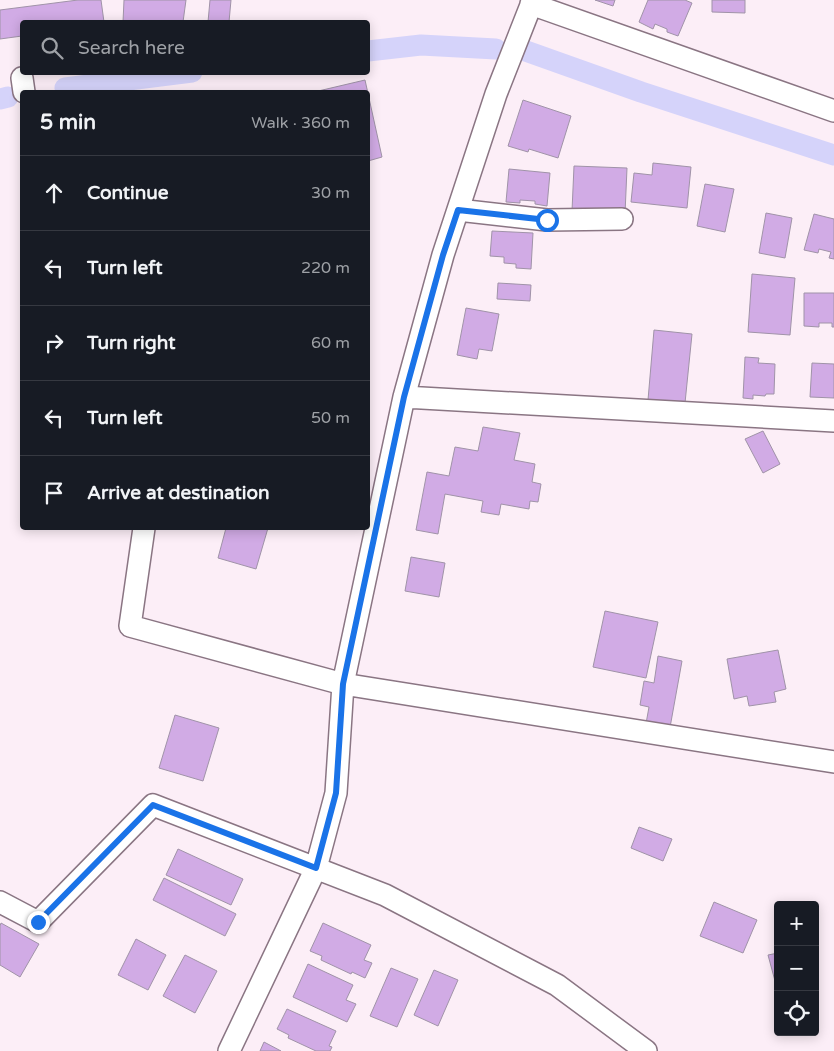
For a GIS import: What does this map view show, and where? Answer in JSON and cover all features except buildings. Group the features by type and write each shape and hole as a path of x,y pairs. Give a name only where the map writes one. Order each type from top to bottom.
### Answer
{"street":[{"path":"229,1051 316,868 336,793 343,684 404,397 443,255 496,94 532,2 834,111"},
{"path":"458,210 547,220 622,219"},
{"path":"404,397 834,421"},
{"path":"144,530 130,626 343,684 834,762"},
{"path":"0,902 38,922 153,805 385,895 557,985 646,1051"}],"waterway":[{"path":"370,51 421,45 496,49"},
{"path":"523,50 641,92 834,155"},
{"path":"65,88 168,75"},
{"path":"0,99 8,97"}],"route":[{"path":"38,922 153,805 316,868 336,793 343,684 404,397 443,255 458,210 547,220"}]}
